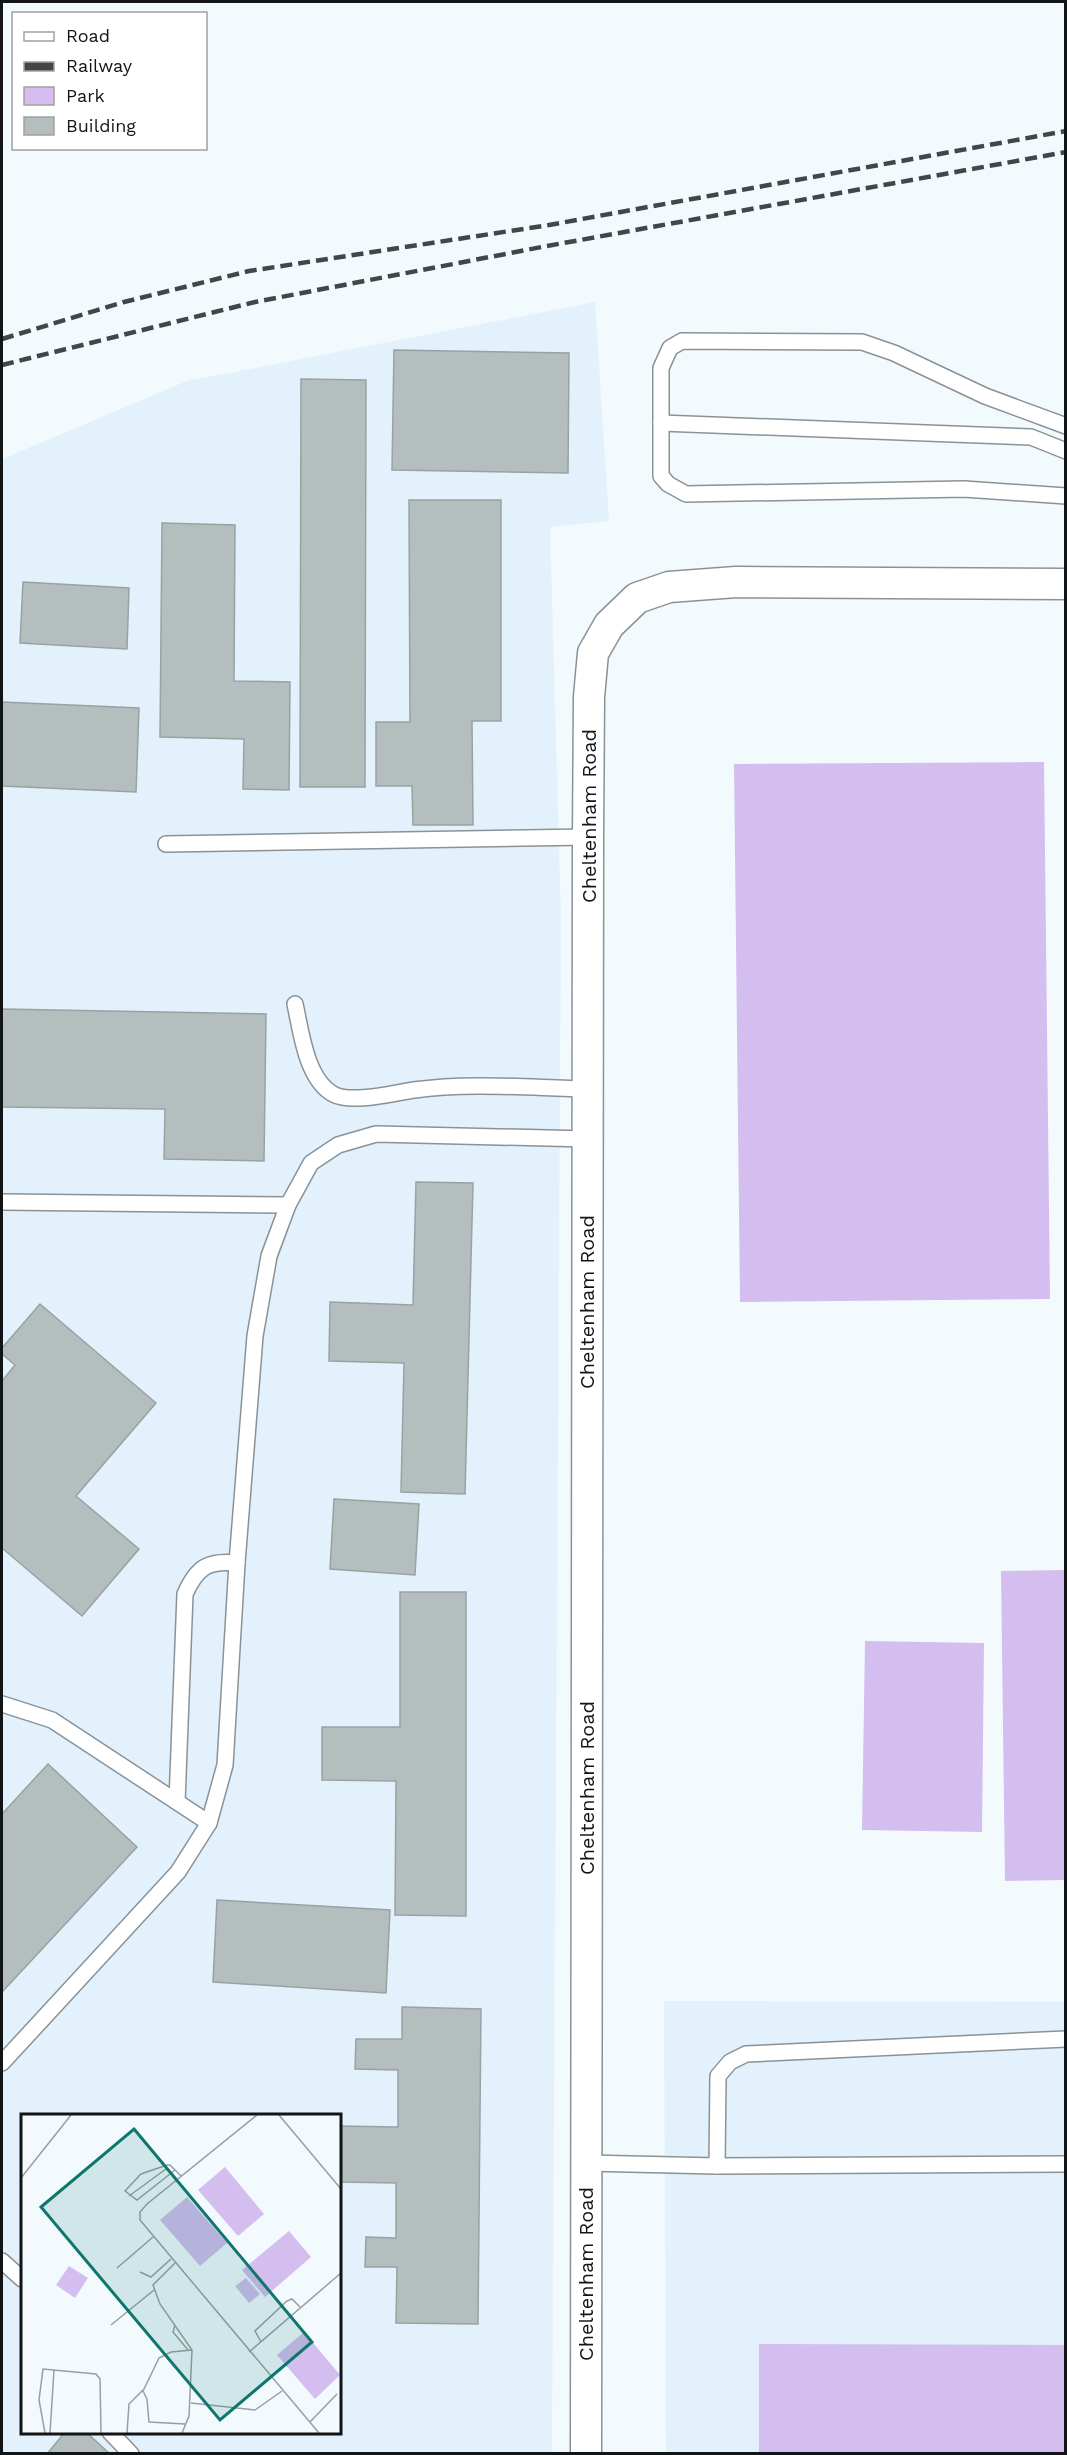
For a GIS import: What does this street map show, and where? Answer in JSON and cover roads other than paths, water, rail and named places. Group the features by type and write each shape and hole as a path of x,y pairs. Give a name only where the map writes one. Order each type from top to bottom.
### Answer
{"street":[{"name":"Cheltenham Road","path":"586,2454 588,837 589,697 593,653 609,625 637,598 669,587 736,582 1065,584"}],"lane":[{"path":"1065,426 985,396 894,353 862,342 682,340 669,348 661,368 661,476 668,484 686,494 964,489 1065,496"},
{"path":"661,423 1031,437 1065,451"},
{"path":"166,844 588,837"},
{"path":"295,1004 304,1052 314,1071 331,1094 345,1099 433,1089 485,1087 588,1089"},
{"path":"2,2063 178,1872 209,1823 225,1765 237,1563 255,1336 269,1256 288,1205 311,1163 338,1145 376,1134 588,1139"},
{"path":"2,1202 288,1205"},
{"path":"177,1802 185,1594 196,1574 207,1565 218,1561 237,1563"},
{"path":"2,1704 52,1720 209,1823"},
{"path":"717,2166 718,2076 730,2062 746,2054 1065,2039"},
{"path":"586,2163 717,2166 1065,2164"},
{"path":"2,2261 21,2278"},
{"path":"111,2434 131,2454"}],"railway":[{"path":"2,339 124,302 249,271 549,225 1066,131"},
{"path":"2,365 255,302 547,246 1066,152"}]}
